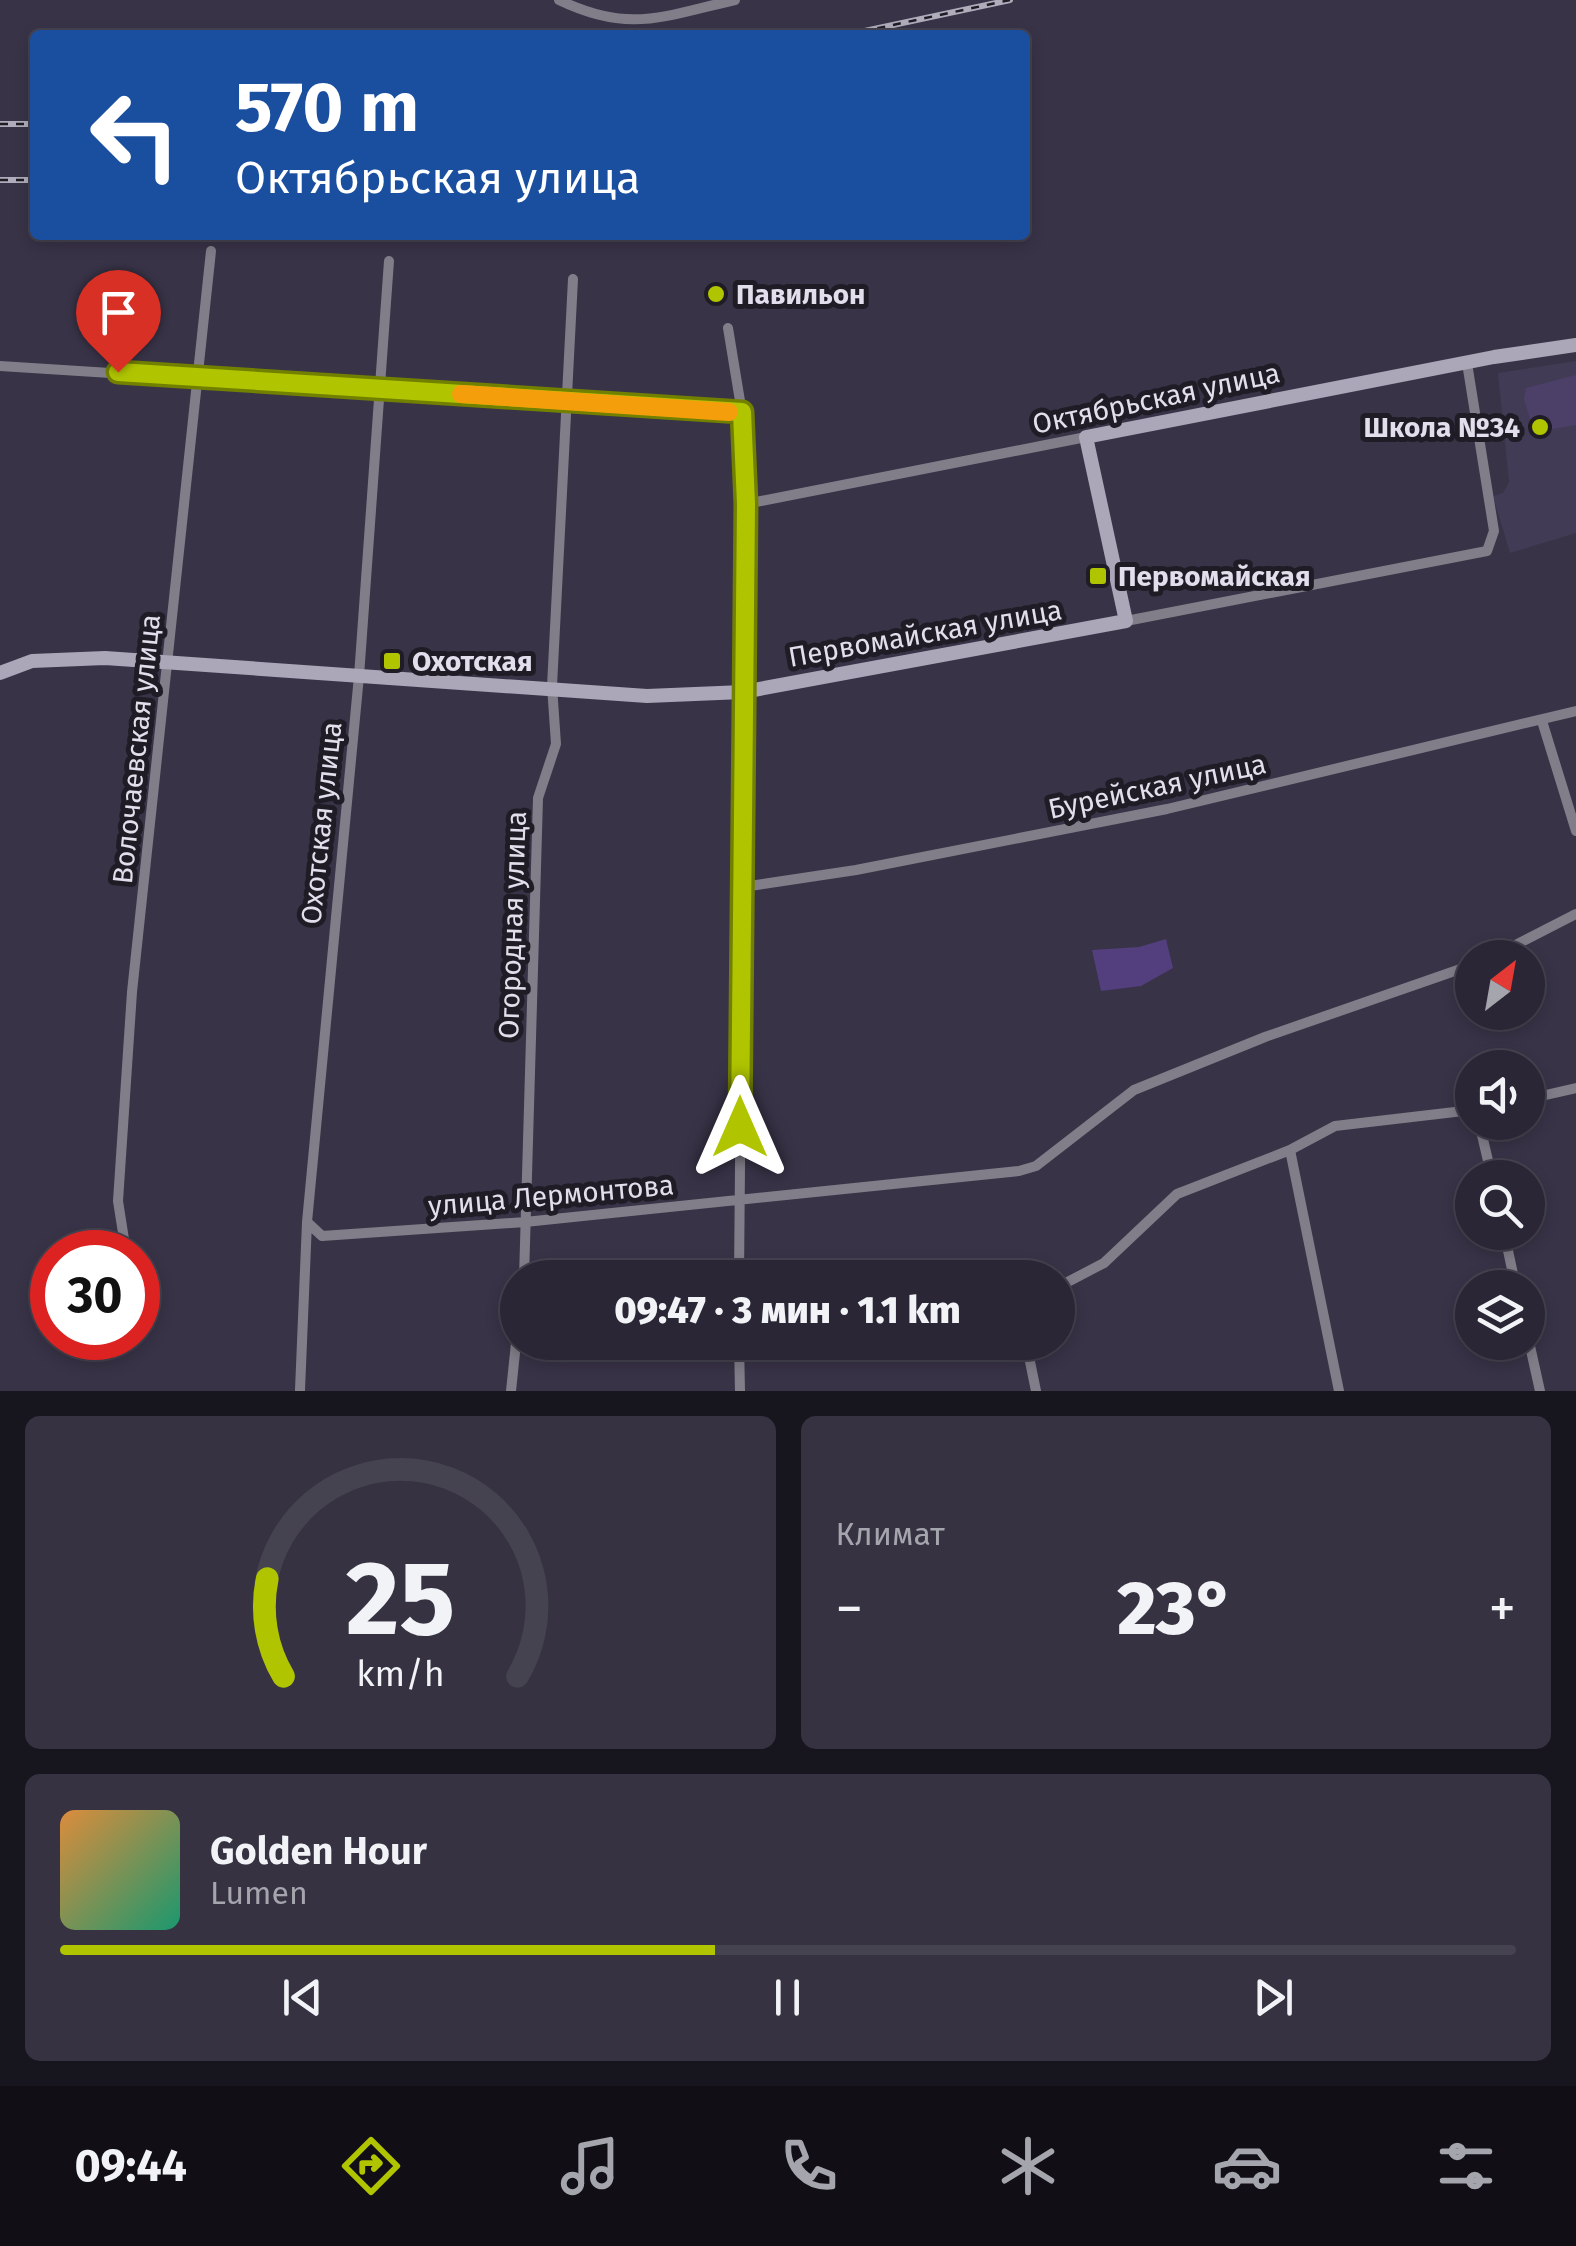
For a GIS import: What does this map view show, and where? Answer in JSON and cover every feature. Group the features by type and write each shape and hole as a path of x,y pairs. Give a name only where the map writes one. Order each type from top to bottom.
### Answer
{"main road":[{"name":"Октябрьская улица","path":"1086,437 1576,345"},
{"path":"1086,437 1126,621"},
{"name":"Первомайская улица","path":"0,673 42,660 169,662 552,686 647,696 743,692 1126,621"}],"street":[{"path":"559,0 605,19 638,22 736,0"},
{"name":"Волочаевская улица","path":"123,1230 118,1201 132,992 210,251"},
{"name":"Охотская улица","path":"300,1390 307,1222 359,676 390,261"},
{"name":"Огородная улица","path":"524,1260 538,798 556,744 552,686 573,279"},
{"path":"728,328 742,412 746,504 739,1260"},
{"name":"Первомайская улица","path":"1126,621 1487,550 1494,531 1467,363"},
{"path":"0,366 742,412"},
{"name":"Октябрьская улица","path":"746,504 1086,437"},
{"name":"Бурейская улица","path":"743,887 1166,810 1576,711"},
{"path":"1542,721 1576,831"},
{"path":"1525,940 1576,914"},
{"name":"улица Лермонтова","path":"307,1222 322,1236 525,1222 1028,1169 1134,1090 1265,1038 1455,971"},
{"path":"1545,1094 1576,1088"},
{"path":"1075,1278 1104,1262 1177,1194 1290,1150 1346,1123 1455,1112"},
{"path":"1290,1150 1339,1391"},
{"path":"511,1391 514,1360"},
{"path":"740,1360 740,1391"},
{"path":"1030,1360 1036,1391"},
{"path":"1533,1360 1540,1391"}],"shaded area":[{"name":"Школа №34","path":"1576,361 1576,533 1510,553 1493,496 1503,493 1509,482 1498,373"},
{"path":"1576,375 1576,425 1534,432 1524,399 1526,388"},
{"path":"1166,939 1173,968 1141,986 1101,991 1092,950 1139,947"}],"railway":[{"path":"869,30 1010,0"},
{"path":"0,124 30,124"},
{"path":"0,180 30,180"}],"slow traffic":[{"path":"461,394 729,412"}],"place":[{"name":"Павильон","path":"716,294"},
{"name":"Школа №34","path":"1540,427"},
{"name":"Первомайская","path":"1098,576"},
{"name":"Охотская","path":"392,661"}],"route":[{"path":"118,372 742,412 746,504 740,1127"}]}
